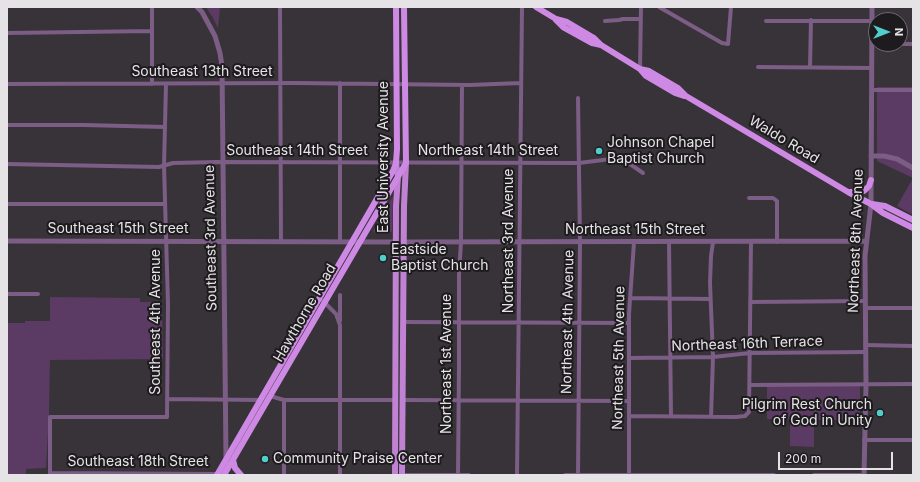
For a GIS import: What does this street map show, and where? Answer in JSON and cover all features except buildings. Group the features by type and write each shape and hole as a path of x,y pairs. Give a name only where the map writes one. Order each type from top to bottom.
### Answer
{"highway":[{"name":"East University Avenue","path":"396,7 396,163"},
{"name":"East University Avenue","path":"404,7 406,163"},
{"name":"Waldo Road","path":"536,7 556,19 563,27 586,40 601,46 640,69 649,71 678,88 686,96 848,192 871,204 883,213 913,228"},
{"name":"Hawthorne Road","path":"222,475 233,460 270,396 353,242 388,181 396,163"},
{"name":"Hawthorne Road","path":"222,475 226,459 322,301 360,242 406,163"},
{"path":"848,192 864,191 869,186 871,180"},
{"name":"Waldo Road","path":"871,204 885,206 913,220"},
{"path":"233,460 234,468 241,475"}],"main road":[{"name":"East University Avenue","path":"395,475 396,242 398,176 396,163"},
{"name":"East University Avenue","path":"402,475 406,163"},
{"path":"396,242 404,242"},
{"path":"396,322 404,322"},
{"path":"396,400 403,400"}],"street":[{"path":"152,7 152,84"},
{"name":"Southeast 3rd Avenue","path":"197,7 209,25 218,45 222,66 226,459"},
{"path":"280,7 281,242"},
{"name":"Northeast 3rd Avenue","path":"517,475 520,322 520,83 522,7"},
{"path":"640,69 641,7"},
{"path":"659,7 722,43 728,44 731,7"},
{"path":"604,21 640,19"},
{"path":"810,67 811,20"},
{"path":"766,21 868,20"},
{"path":"7,33 152,31"},
{"name":"Northeast 8th Avenue","path":"864,475 866,384 865,256 871,204 873,52"},
{"path":"758,67 872,68"},
{"path":"340,83 340,242"},
{"name":"Southeast 13th Street","path":"7,84 520,83"},
{"name":"Southeast 4th Avenue","path":"50,474 50,417 167,417 168,304 164,166 166,84"},
{"name":"Northeast 1st Avenue","path":"458,475 462,84"},
{"path":"872,90 913,90"},
{"name":"Northeast 4th Avenue","path":"578,98 580,242 578,475"},
{"path":"7,125 165,127"},
{"path":"871,156 897,158 913,168"},
{"path":"579,163 611,159 627,162 643,173"},
{"name":"Southeast 14th Street","path":"7,164 159,167 173,163 222,162 396,163"},
{"name":"Northeast 14th Street","path":"396,163 579,163"},
{"path":"749,198 773,198 777,201 777,242"},
{"path":"7,204 165,204"},
{"name":"Southeast 15th Street","path":"7,241 396,242"},
{"name":"Northeast 15th Street","path":"404,242 867,242"},
{"name":"Northeast 5th Avenue","path":"629,474 629,323 634,242"},
{"path":"669,242 671,416"},
{"path":"712,417 713,357 710,265 713,242"},
{"path":"629,416 741,417 748,414 750,406 750,242"},
{"path":"7,294 38,294"},
{"path":"340,296 340,475"},
{"path":"631,298 710,300"},
{"path":"322,301 336,314 340,325"},
{"path":"750,302 865,301"},
{"path":"865,308 913,308"},
{"path":"404,322 629,323"},
{"path":"866,346 913,346"},
{"name":"Northeast 16th Terrace","path":"629,358 713,357 750,353 866,352"},
{"path":"750,385 913,384"},
{"path":"270,396 284,400 396,400"},
{"path":"167,399 261,400"},
{"path":"284,400 284,475"},
{"path":"403,400 629,401"},
{"path":"864,440 913,440"},
{"name":"Southeast 18th Street","path":"50,474 222,475"},
{"path":"402,475 469,475"},
{"path":"565,475 774,475"},
{"path":"814,475 861,475"}],"shaded area":[{"path":"206,7 220,7 218,28 213,18"},
{"path":"877,87 913,87 913,178 877,161"},
{"path":"913,178 913,215 897,206"},
{"path":"393,196 392,231 388,234 376,234 373,231"},
{"path":"50,297 140,298 140,302 162,302 163,359 50,360 46,468 26,469 26,475 7,475 7,302 8,323 50,321"},
{"path":"767,386 860,386 860,420 814,420 814,447 790,446 790,420 767,419"}],"place":[{"name":"Johnson Chapel Baptist Church","path":"599,151"},
{"name":"Eastside Baptist Church","path":"383,258"},
{"name":"Pilgrim Rest Church of God in Unity","path":"880,413"},
{"name":"Community Praise Center","path":"265,459"}]}
